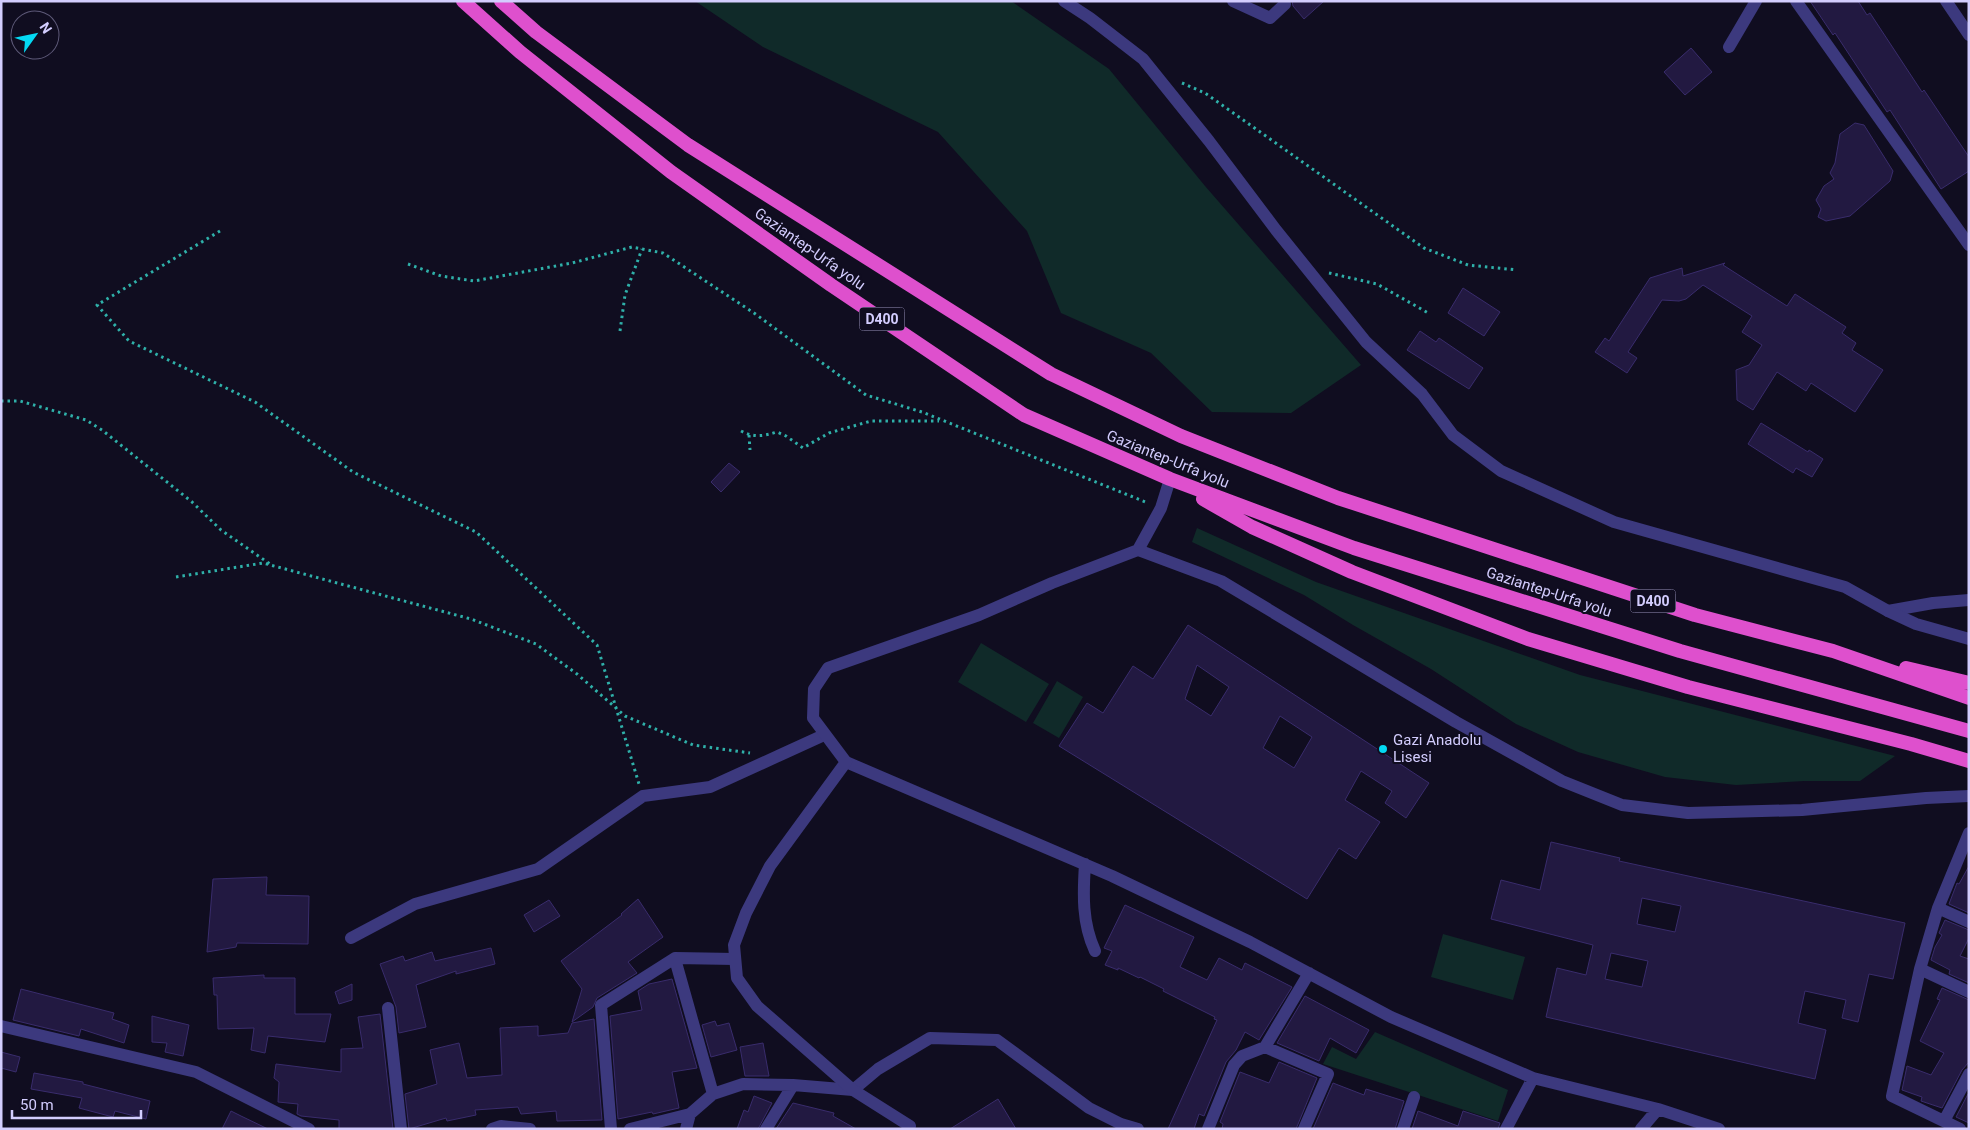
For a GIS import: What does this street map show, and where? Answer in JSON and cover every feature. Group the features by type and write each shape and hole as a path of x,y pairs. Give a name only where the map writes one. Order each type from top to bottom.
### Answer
{"highway":[{"name":"Gaziantep-Urfa yolu","path":"463,1 520,52 672,172 831,285 1024,415 1170,479 1354,548 1680,650 1969,731"},
{"name":"Gaziantep-Urfa yolu","path":"501,1 536,32 688,145 1051,374 1181,436 1338,498 1696,615 1833,651 1969,698"},
{"path":"1170,479 1252,527 1343,568 1528,638 1688,687 1911,744 1969,761"},
{"path":"1833,651 1969,683"}],"street":[{"path":"1064,1 1090,18 1143,59 1366,342 1422,394 1453,435 1501,471 1614,522 1845,587 1916,624 1969,639"},
{"path":"1233,1 1270,18 1285,4"},
{"path":"1729,47 1756,1"},
{"path":"1796,1 1969,245"},
{"path":"1946,1 1969,35"},
{"path":"1170,479 1160,508 1138,550 1052,583 979,615 828,668 814,689 813,718 824,735 846,762 1085,864 1250,942 1391,1016 1533,1078 1658,1109 1718,1129"},
{"path":"1138,550 1221,581 1489,740 1562,781 1622,806 1688,813 1802,810 1926,798 1969,796"},
{"path":"1888,611 1933,602 1969,600"},
{"path":"350,938 415,904 538,869 643,796 710,788 824,735"},
{"path":"778,756 824,735"},
{"path":"846,762 770,866 746,913 734,945 737,978 757,1006 853,1090 911,1128"},
{"path":"1960,1129 1892,1096 1920,969 1938,908 1965,850 1969,833"},
{"path":"1085,864 1083,900 1088,937 1095,951"},
{"path":"1938,908 1969,922"},
{"path":"611,1129 601,1005 675,959 735,960"},
{"path":"675,959 713,1094"},
{"path":"1920,969 1969,992"},
{"path":"1208,1129 1234,1065 1242,1056 1266,1048 1310,973"},
{"path":"388,1008 401,1129"},
{"path":"1,1026 196,1072 309,1129"},
{"path":"630,1129 690,1114 713,1094 743,1084 792,1085 853,1090 878,1069 930,1038 997,1040 1089,1108 1120,1126 1138,1129"},
{"path":"1266,1048 1328,1074 1304,1129"},
{"path":"1944,1121 1969,1074"},
{"path":"1506,1129 1533,1078"},
{"path":"766,1129 792,1085"},
{"path":"1403,1129 1414,1097"},
{"path":"1641,1129 1658,1109"},
{"path":"686,1129 690,1114"},
{"path":"492,1129 501,1126 530,1129"}],"path":[{"path":"1181,82 1205,94 1424,248 1468,265 1517,270"},
{"path":"220,231 97,305 129,341 255,402 353,472 476,532 597,645 643,796"},
{"path":"408,264 441,276 474,281 572,263 632,247 663,253 754,313 866,395 922,412 1160,508"},
{"path":"620,331 625,295 642,249"},
{"path":"1306,267 1377,284 1430,314"},
{"path":"1,401 20,401 86,420 102,430 192,502 221,530 274,567"},
{"path":"742,431 749,435 763,436 777,432 803,448 829,434 871,421 942,421"},
{"path":"749,435 750,450"},
{"path":"176,578 263,563 471,620 536,644 577,674 626,716 693,745 778,756"}],"green space":[{"path":"695,1 1011,1 1109,69 1205,186 1361,365 1291,413 1212,412 1151,353 1061,313 1027,231 938,132 763,47"},
{"path":"1197,528 1316,582 1580,675 1895,756 1860,781 1804,781 1736,785 1665,777 1578,752 1516,724 1431,669 1304,595 1192,542"},
{"path":"981,643 1049,684 1026,722 958,682"},
{"path":"1057,681 1083,697 1059,738 1033,723"},
{"path":"1443,934 1525,957 1513,1000 1431,977"},
{"path":"1375,1032 1508,1090 1498,1121 1323,1064 1332,1047 1356,1059"}],"building":[{"path":"1292,1 1324,1 1304,19 1293,6"},
{"path":"1810,1 1858,1 1867,15 1870,13 1922,92 1924,90 1969,157 1969,171 1941,189 1890,110 1887,112 1835,33 1833,35"},
{"path":"1691,48 1712,72 1685,95 1664,72"},
{"path":"1855,123 1864,125 1893,171 1890,181 1850,216 1826,221 1818,217 1821,209 1816,200 1824,186 1834,179 1830,173 1835,163 1840,134"},
{"path":"1725,263 1723,265 1787,306 1795,294 1846,327 1842,333 1856,343 1852,350 1883,370 1855,412 1811,383 1806,391 1777,372 1753,410 1737,400 1736,370 1749,365 1762,345 1742,332 1752,316 1703,285 1686,299 1679,301 1662,300 1628,352 1637,358 1627,373 1595,352 1605,338 1609,341 1650,278 1682,268 1683,276"},
{"path":"1463,288 1500,312 1484,336 1448,313"},
{"path":"1420,331 1436,342 1439,338 1483,368 1469,389 1407,350"},
{"path":"1761,423 1823,459 1812,477 1796,468 1793,473 1748,444"},
{"path":"729,463 740,472 721,492 711,482"},
{"path":"1188,625 1429,783 1406,818 1385,803 1392,791 1361,771 1345,800 1380,822 1356,859 1339,848 1307,899 1059,746 1087,703 1103,713 1133,666 1153,679","holes":["1197,665 1229,687 1211,716 1185,699","1280,716 1312,737 1294,768 1263,748"]},
{"path":"1551,842 1620,858 1619,861 1905,923 1893,979 1869,974 1858,1022 1842,1018 1846,1000 1805,991 1798,1023 1826,1030 1815,1079 1546,1017 1557,968 1586,975 1593,945 1491,919 1501,880 1540,890","holes":["1642,898 1681,906 1675,932 1637,924","1611,953 1648,961 1642,987 1605,979"]},
{"path":"1969,866 1969,913 1949,904 1957,883 1959,884"},
{"path":"267,877 266,895 309,896 308,944 237,943 236,947 207,952 213,879"},
{"path":"638,899 663,937 628,962 637,973 597,998 593,1007 572,1022 582,989 561,961 622,915"},
{"path":"549,900 560,916 534,932 524,915"},
{"path":"1125,905 1194,937 1180,967 1207,980 1219,958 1242,970 1245,963 1292,987 1259,1040 1245,1032 1236,1050 1226,1062 1204,1116 1199,1114 1194,1129 1168,1129 1217,1020 1214,1019 1215,1017 1163,991 1164,989 1140,977 1105,965 1112,951 1104,948"},
{"path":"1945,920 1969,930 1969,938 1960,956 1969,959 1969,983 1949,974 1950,970 1931,960 1935,947 1942,935 1939,933"},
{"path":"491,948 495,964 456,974 456,971 416,985 426,1027 399,1033 396,1007 380,964 403,956 405,961 432,952 435,961"},
{"path":"264,975 264,978 295,978 295,1014 331,1014 325,1042 268,1036 265,1053 251,1050 254,1028 218,1029 217,995 214,995 213,978"},
{"path":"672,979 697,1068 672,1072 679,1108 618,1119 610,1016 642,1010 638,991 649,984"},
{"path":"352,984 352,1000 339,1004 335,992"},
{"path":"1942,988 1969,1000 1969,1062 1962,1070 1942,1108 1921,1101 1922,1097 1902,1090 1907,1066 1931,1075 1944,1053 1920,1041 1940,1000 1937,999"},
{"path":"21,989 114,1013 112,1019 129,1025 124,1043 81,1029 79,1036 13,1020"},
{"path":"1305,996 1369,1030 1356,1053 1330,1038 1319,1061 1277,1043"},
{"path":"380,1014 393,1129 339,1129 339,1120 301,1116 297,1114 298,1104 278,1102 279,1082 274,1078 276,1064 341,1072 341,1049 363,1048 358,1017"},
{"path":"152,1016 189,1025 183,1056 165,1052 167,1043 152,1042"},
{"path":"594,1019 602,1120 557,1121 556,1111 521,1114 518,1107 475,1110 476,1115 447,1121 446,1118 409,1129 405,1094 437,1084 430,1050 459,1043 467,1078 502,1075 500,1028 538,1026 538,1036 568,1033 572,1023"},
{"path":"715,1021 717,1026 729,1023 737,1050 711,1057 702,1025"},
{"path":"763,1043 769,1076 745,1076 740,1047"},
{"path":"1,1052 20,1057 16,1072 1,1068"},
{"path":"1279,1062 1317,1078 1296,1129 1222,1129 1223,1124 1220,1122 1240,1072 1269,1083"},
{"path":"34,1073 83,1082 83,1084 150,1101 146,1119 115,1111 113,1117 79,1108 82,1098 31,1089"},
{"path":"1333,1083 1364,1095 1366,1089 1404,1101 1395,1129 1313,1129"},
{"path":"1969,1095 1969,1123 1956,1117"},
{"path":"754,1096 772,1103 758,1129 737,1129 744,1110 748,1112"},
{"path":"998,1099 1016,1129 950,1129"},
{"path":"793,1103 834,1113 833,1116 856,1129 776,1129"},
{"path":"231,1111 241,1116 268,1129 222,1129"},
{"path":"1418,1111 1458,1126 1463,1111 1500,1123 1498,1129 1412,1129"}],"place":[{"name":"Gazi Anadolu Lisesi","path":"1383,749"}]}
